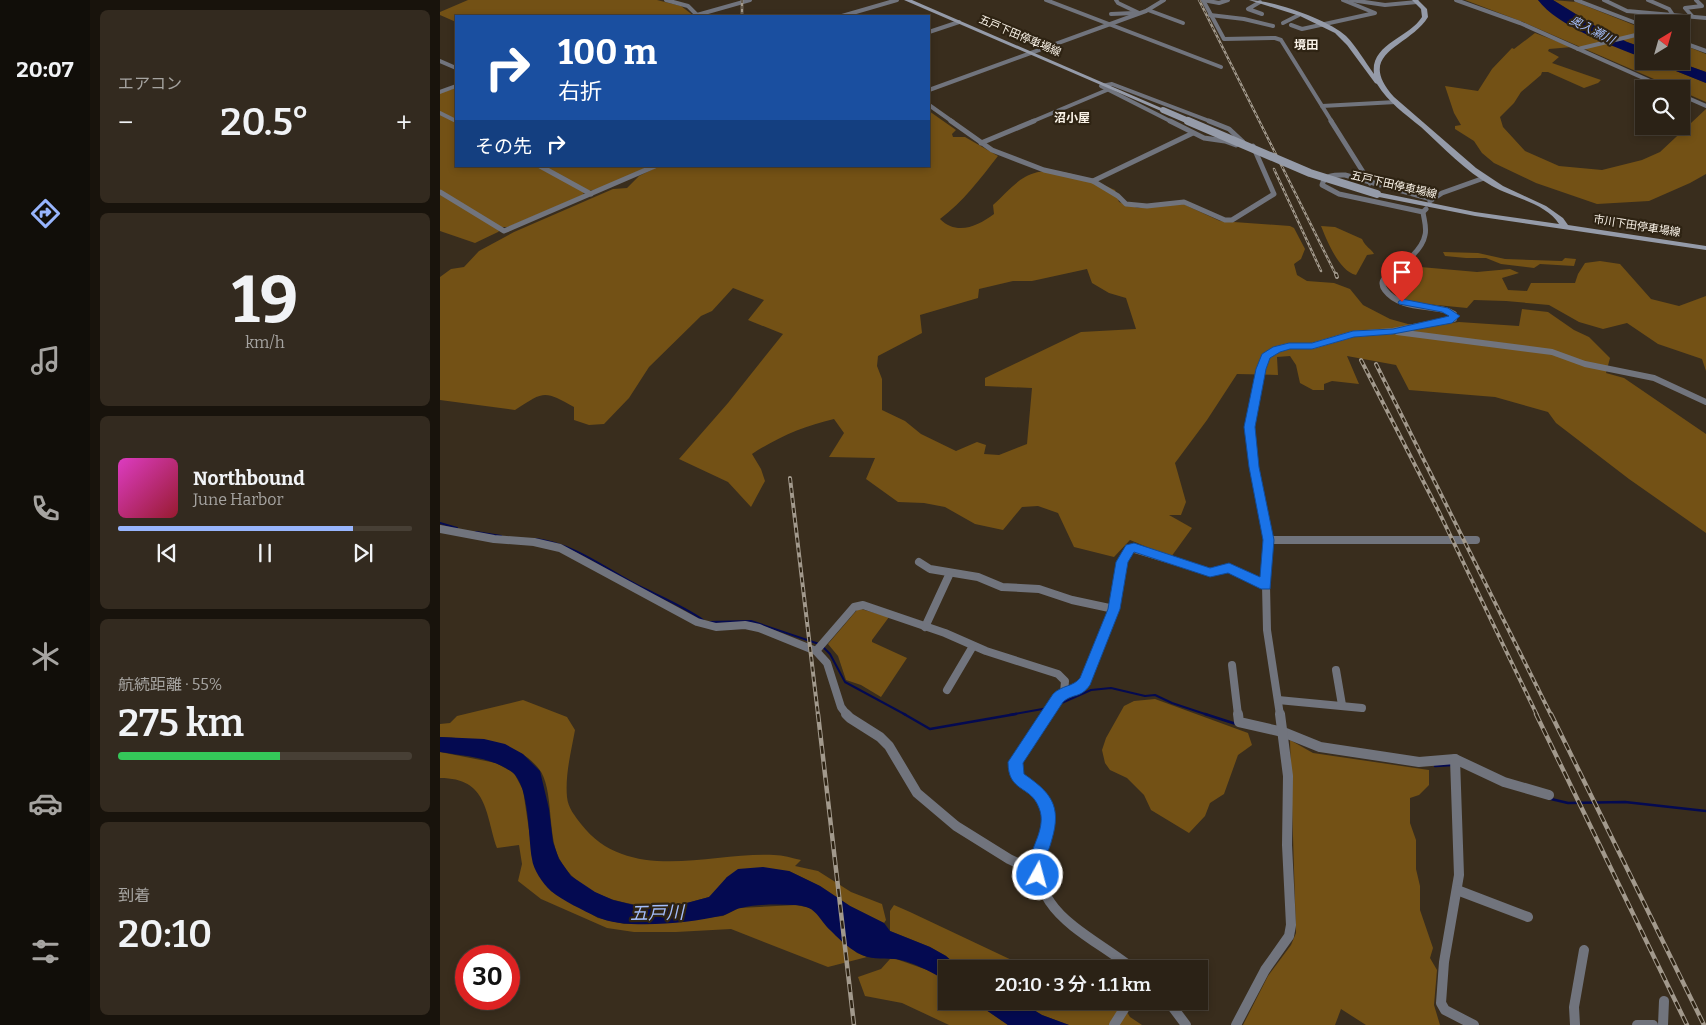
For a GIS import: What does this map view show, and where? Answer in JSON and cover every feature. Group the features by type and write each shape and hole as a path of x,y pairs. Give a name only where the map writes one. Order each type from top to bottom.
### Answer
{"main road":[{"name":"五戸下田停車場線","path":"906,0 1310,173 1378,194 1475,214 1564,227"},
{"path":"1252,0 1322,23 1345,38 1396,102 1484,178 1504,190 1549,209 1562,218 1564,227"},
{"path":"1382,86 1377,66 1385,50 1424,20 1424,9 1416,1"},
{"path":"1364,64 1377,66"},
{"name":"市川下田停車場線","path":"1564,227 1706,248"}],"street":[{"path":"666,0 684,5 696,15"},
{"path":"700,15 750,0"},
{"path":"845,15 897,0"},
{"path":"1046,0 1222,67"},
{"path":"1116,0 1118,3 1138,13"},
{"path":"1152,0 1159,2"},
{"path":"930,90 1148,10 1164,0"},
{"path":"1228,0 1219,3 1203,0 1224,39 1279,38 1370,183"},
{"path":"1292,26 1302,29 1322,23 1375,13 1344,0"},
{"path":"1351,0 1385,5 1416,1"},
{"path":"1358,1 1366,0"},
{"path":"1392,0 1398,4"},
{"path":"1456,0 1511,20 1648,80"},
{"path":"1576,0 1635,23"},
{"path":"1604,0 1627,11 1673,15"},
{"path":"1648,0 1669,9 1673,15"},
{"path":"1696,0 1704,6"},
{"path":"1260,2 1248,9 1262,14"},
{"path":"1704,6 1686,7 1692,16 1706,18"},
{"path":"1148,10 1182,23"},
{"path":"1627,11 1631,21"},
{"path":"1111,14 1138,13"},
{"path":"1210,15 1273,26"},
{"path":"1283,22 1299,15"},
{"path":"930,32 959,22"},
{"path":"1579,49 1635,35"},
{"path":"1690,46 1706,52"},
{"path":"440,61 455,68"},
{"path":"930,106 992,150 1044,170 1093,181 1118,196 1126,204 1146,206 1184,202 1218,218 1232,220 1274,194 1259,155 1255,147 1236,138 1226,127 1112,84 1103,85 1102,87 1107,90 1208,140 1229,142 1259,155"},
{"path":"440,92 455,86"},
{"path":"981,143 1107,90"},
{"path":"1690,99 1706,106"},
{"path":"1322,106 1396,102"},
{"path":"440,112 455,120"},
{"path":"1093,181 1193,133"},
{"path":"542,167 591,194"},
{"path":"440,192 504,231 653,167"},
{"path":"1236,1025 1265,970 1289,936 1290,912 1287,845 1288,776 1267,630 1266,585 1269,540 1254,467 1250,427 1261,369 1266,356 1276,350 1289,346 1312,346 1353,334 1393,331 1449,321 1455,316 1445,310 1402,302 1392,296 1382,283 1384,278 1407,259 1424,239 1426,225 1424,211 1339,194 1322,185 1328,177 1338,174 1430,200 1484,178"},
{"path":"1393,331 1552,352 1585,364 1654,378 1706,402"},
{"path":"440,529 494,539 534,542 560,548 697,622 716,627 746,625 759,628 816,651 827,663 841,707 850,718 880,737 889,746 917,793 956,826 1009,859 1024,866 1035,867"},
{"path":"1269,540 1476,540"},
{"path":"1121,960 1056,910 1046,896 1035,867 1047,829 1047,806 1038,792 1019,779 1015,772 1015,762 1058,698 1064,692 1079,689 1086,681 1114,609 1122,562 1131,548 1210,572 1229,568 1266,585"},
{"path":"919,562 930,569 978,577 1002,588 1039,589 1072,600 1114,609"},
{"path":"925,627 950,573"},
{"path":"816,651 854,608 860,604 986,651 1058,674 1065,681 1064,692"},
{"path":"947,690 973,646"},
{"path":"1232,665 1239,722 1283,732 1320,747 1419,762 1455,759 1504,782 1549,796"},
{"path":"1336,670 1342,705"},
{"path":"1278,700 1362,708"},
{"path":"1455,759 1459,851 1457,890 1444,962 1441,1003 1445,1010 1474,1025"},
{"path":"1457,890 1528,917"},
{"path":"1575,1025 1574,1008 1584,950"},
{"path":"1663,1025 1664,1001"},
{"path":"1114,1025 1123,1010"},
{"path":"1175,1010 1186,1025"},
{"path":"1637,1025 1653,1025"}],"shaded area":[{"path":"468,0 657,0 681,6 693,15 455,15 455,22 440,15 440,12"},
{"path":"1465,0 1538,0 1561,19 1582,31 1635,54 1635,70 1674,70 1706,83 1706,102 1690,95 1690,80 1656,80 1523,22"},
{"path":"1553,0 1576,2 1635,25 1635,45 1600,29"},
{"path":"1535,33 1572,47 1549,49 1548,51 1559,57 1552,63 1601,80 1584,88 1548,72 1542,72 1521,92 1514,103 1500,117 1503,127 1525,151 1559,166 1602,170 1642,160 1660,152 1678,135 1690,135 1690,124 1706,109 1706,174 1649,201 1597,204 1536,183 1494,163 1482,153 1474,141 1455,129 1455,126 1461,125 1454,113 1445,86 1478,91 1492,69 1512,48 1514,49"},
{"path":"1690,48 1706,54 1706,72 1690,66"},
{"path":"455,88 455,167 648,167 598,189 584,192 583,195 508,227 503,227 498,232 475,243 440,231 440,93"},
{"path":"930,112 956,130 952,134 953,137 965,137 998,156 964,198 940,219 953,227 960,228 974,225 994,214 993,205 1025,177 1047,171 1059,172 1083,177 1115,190 1119,202 1138,208 1183,204 1220,221 1290,226 1294,228 1305,249 1301,259 1294,264 1297,275 1307,281 1334,283 1350,289 1363,305 1390,319 1415,326 1459,322 1519,326 1522,309 1548,312 1574,330 1589,337 1610,358 1606,373 1624,378 1706,434 1706,533 1629,479 1556,423 1548,412 1495,397 1409,390 1396,365 1347,356 1359,384 1332,381 1324,384 1324,390 1313,390 1300,383 1296,365 1290,356 1277,357 1278,375 1237,374 1207,420 1175,463 1186,502 1181,515 1169,515 1192,528 1171,557 1130,540 1114,557 1074,547 1058,513 1038,506 1022,507 1003,530 975,524 945,507 924,503 898,502 866,479 875,458 829,457 844,433 834,419 792,433 752,454 761,469 765,481 751,507 728,482 679,459 728,403 783,334 748,320 764,300 733,288 712,311 701,316 649,367 629,398 604,424 589,425 574,420 574,407 550,395 532,399 515,410 440,400 440,277 451,269 464,267 479,251 514,232 613,189 627,188 639,176 657,167 930,167","holes":["1087,269 1092,283 1109,293 1126,298 1136,329 1081,332 985,378 985,386 1032,388 1027,444 999,455 984,454 986,445 977,442 956,451 921,434 905,421 882,410 882,379 877,366 878,356 922,333 920,315 978,298 979,289 1013,281 1032,281"]},
{"path":"1321,226 1335,227 1362,239 1373,252 1374,254 1367,255 1356,275 1344,268 1339,262"},
{"path":"1443,252 1478,253 1505,259 1562,261 1565,258 1576,259 1574,266 1540,264 1534,268 1501,264 1486,258 1445,256"},
{"path":"1600,261 1620,264 1651,299 1679,306 1706,296 1706,371 1702,359 1658,344 1627,323 1603,329 1579,322 1549,305 1474,300 1467,308 1416,303 1402,299 1390,289 1390,279 1409,266 1477,272 1510,269 1519,273 1502,278 1508,290 1527,291 1531,283 1575,283 1585,263"},
{"path":"861,609 889,617 872,642 907,658 881,697 861,685 846,680 838,656 828,644 857,610"},
{"path":"1155,699 1248,733 1252,745 1238,755 1224,794 1210,803 1205,816 1189,833 1151,810 1144,795 1127,778 1110,770 1105,763 1102,750 1106,738 1124,706 1134,701"},
{"path":"523,700 567,717 575,730 568,772 568,801 572,812 581,824 600,843 622,854 646,860 698,860 750,855 774,855 801,860 795,866 818,871 851,892 882,904 886,920 884,923 850,906 820,886 789,871 727,877 717,891 709,897 674,905 636,905 617,901 583,885 569,873 555,848 547,788 544,777 536,765 522,754 504,748 470,740 440,737 440,724 450,723 457,716"},
{"path":"1290,740 1313,753 1429,770 1429,785 1419,795 1410,798 1410,823 1416,840 1416,869 1420,886 1420,910 1433,948 1430,958 1437,970 1434,1005 1440,1025 1366,1025 1341,1009 1335,1025 1243,1025 1268,976 1291,945 1296,933"},
{"path":"440,752 496,763 514,773 523,790 530,837 551,891 598,918 624,924 655,923 723,916 739,908 796,905 811,908 820,916 828,928 857,953 867,957 828,967 731,929 634,932 607,928 541,899 518,881 522,864 519,845 497,848 486,810 476,791 467,784 456,780 440,778"},
{"path":"894,905 1012,960 950,960 930,947 890,931 890,911"},
{"path":"890,959 896,959 933,972 938,975 938,1010 986,1010 1008,1025 949,1025 902,1003 865,996 858,977 881,969"},
{"path":"1034,1010 1126,1010 1130,1017 1142,1025 1069,1025"}],"water":[{"name":"奥入瀬川","path":"1538,0 1553,0 1600,29 1635,45 1635,54 1571,27"},
{"path":"1690,66 1706,72 1706,83 1674,70 1690,70"},
{"name":"五戸川","path":"440,737 484,739 505,744 523,754 540,771 549,809 553,842 559,859 571,876 595,892 613,900 638,906 683,904 709,897 727,877 738,869 763,867 789,871 820,886 850,906 884,923 890,931 930,947 950,960 938,960 938,977 914,964 900,960 871,958 862,955 839,939 815,912 801,906 774,904 754,906 707,919 658,924 624,923 597,917 556,895 539,876 532,859 525,800 518,779 512,772 486,760 440,752"},
{"path":"986,1010 1034,1010 1069,1025 1008,1025"}],"waterway":[{"path":"440,523 457,528"},
{"path":"476,532 501,536"},
{"path":"536,539 551,542 579,553 703,620"},
{"path":"710,622 751,621 819,644"},
{"path":"823,647 830,654 845,682 906,715"},
{"path":"1057,705 1091,690 1111,688 1145,696 1155,695 1205,714"},
{"path":"1009,715 1048,708"},
{"path":"904,714 930,729 1016,714"},
{"path":"1205,714 1236,724"},
{"path":"1435,766 1452,765"},
{"path":"1551,799 1568,803 1625,802 1706,811"}],"railway":[{"path":"742,0 742,15"},
{"path":"1199,0 1336,275"},
{"path":"1274,169 1321,271"},
{"path":"1361,360 1437,508 1537,715"},
{"path":"1376,364 1551,715"},
{"path":"790,478 818,715"},
{"path":"818,714 854,1025"},
{"path":"1536,714 1687,1025"},
{"path":"1551,714 1704,1025"}],"district":[{"name":"境田","path":"1306,45"},
{"name":"沼小屋","path":"1072,118"}],"route":[{"path":"1038,875 1035,867 1045,838 1048,821 1047,806 1038,792 1019,779 1015,772 1015,762 1058,698 1064,692 1068,693 1079,689 1086,681 1114,609 1122,562 1126,554 1131,548 1134,548 1210,572 1229,568 1266,585 1269,540 1254,467 1250,427 1261,369 1266,356 1276,350 1289,346 1312,346 1353,334 1375,334 1449,321 1454,319 1455,316 1445,310 1402,302"}]}
